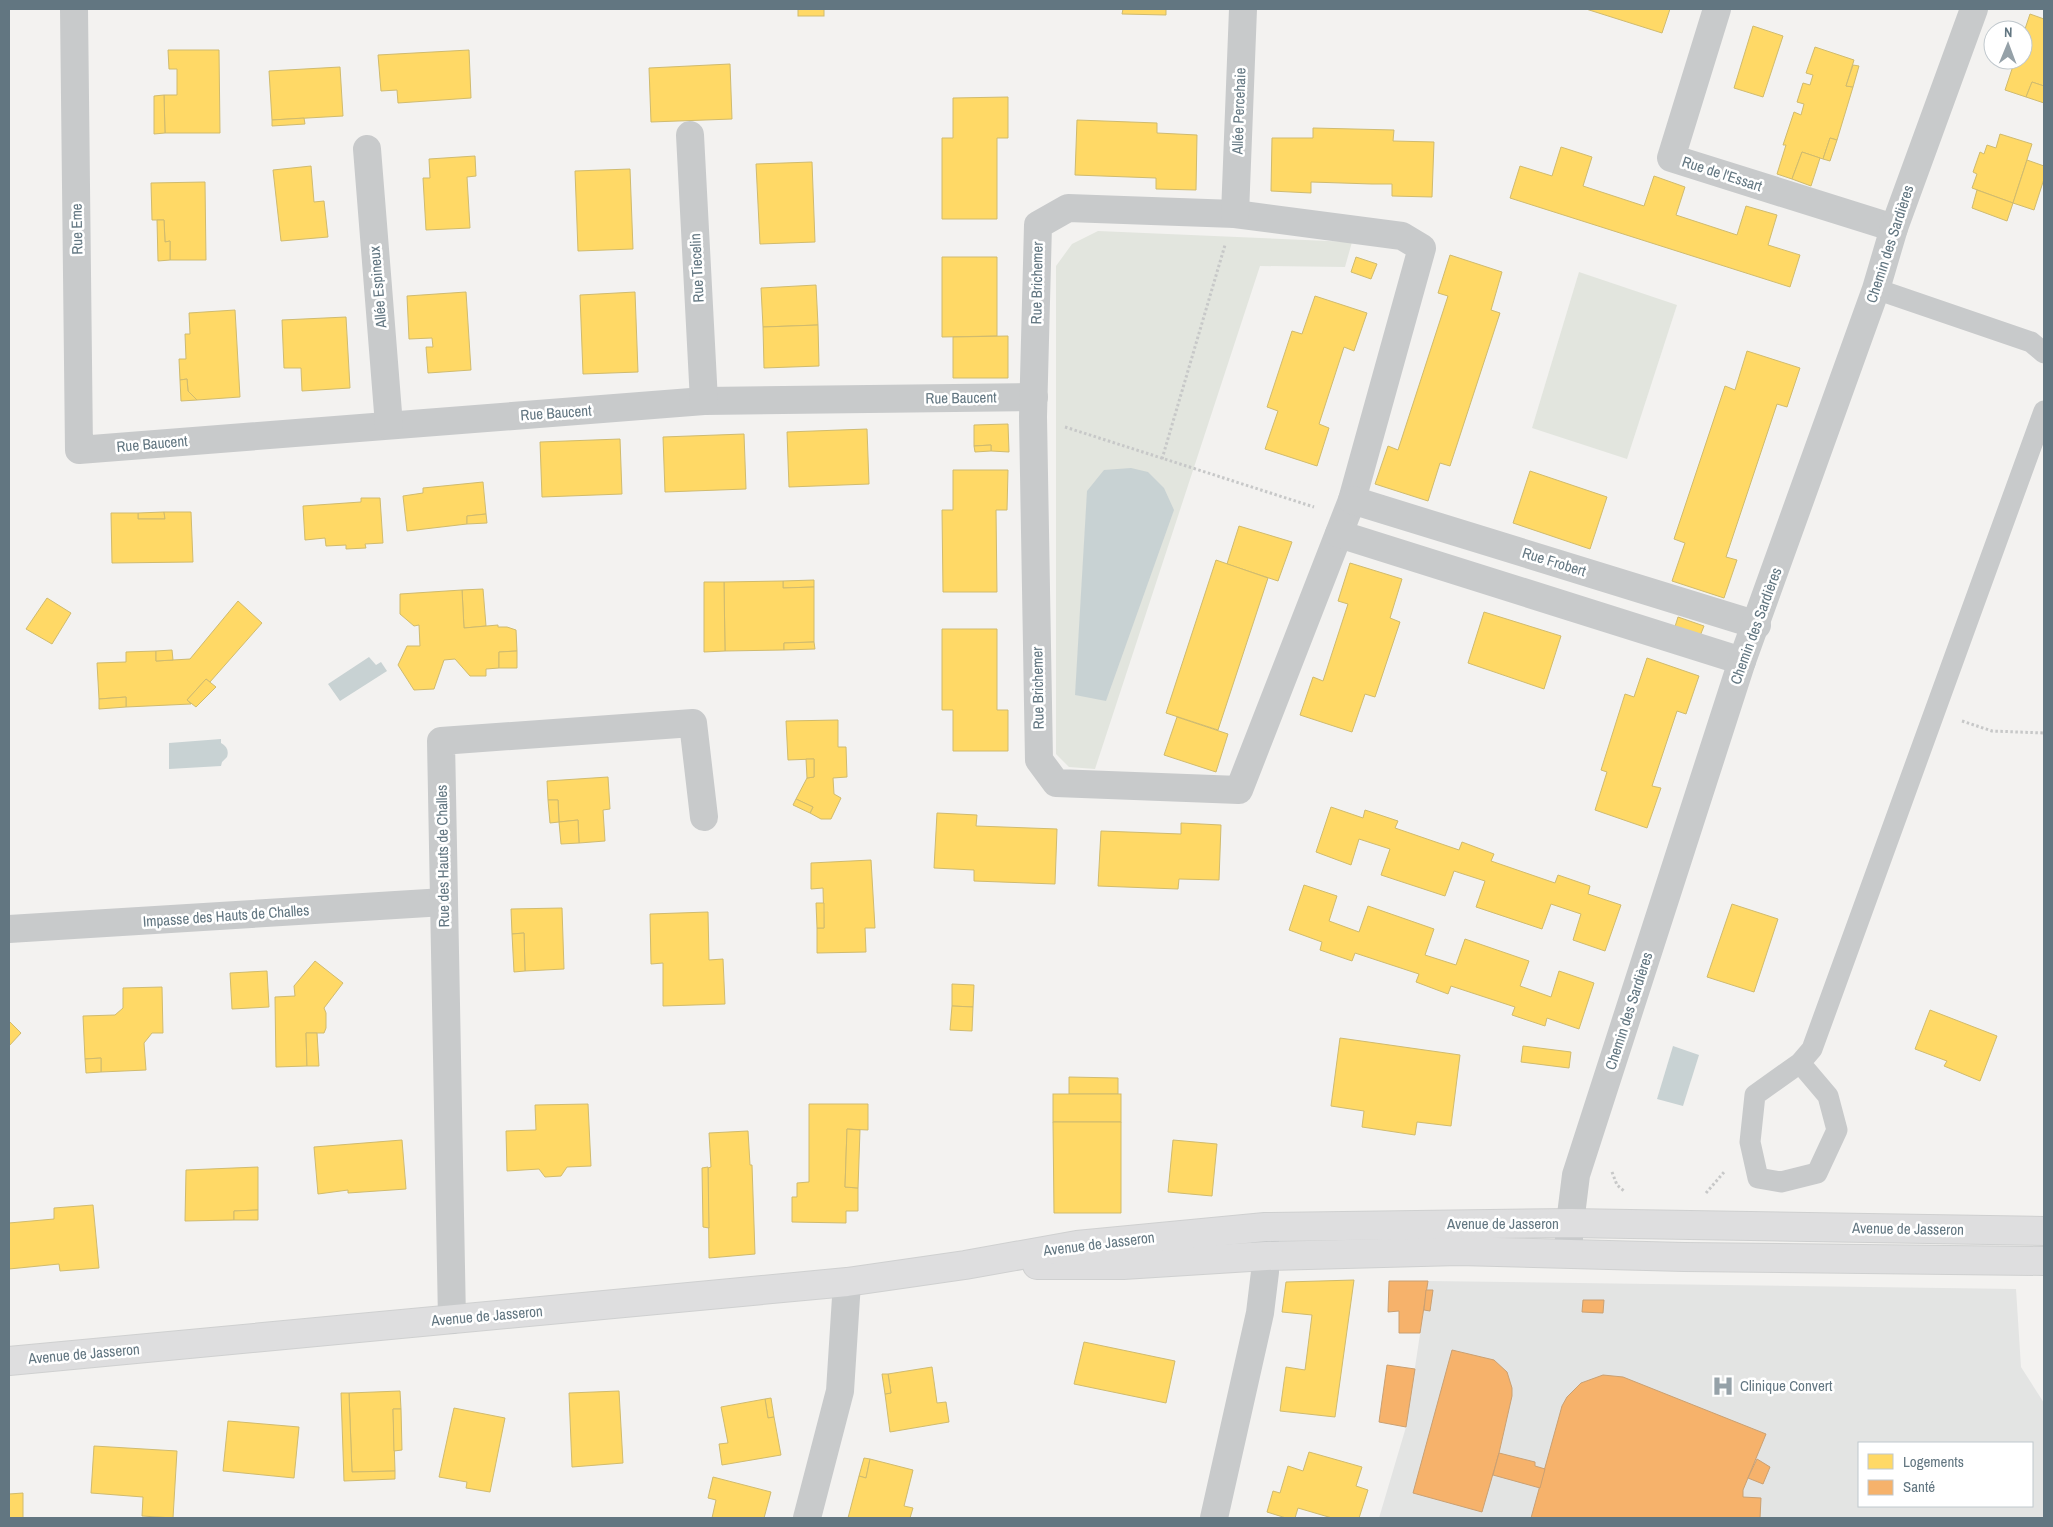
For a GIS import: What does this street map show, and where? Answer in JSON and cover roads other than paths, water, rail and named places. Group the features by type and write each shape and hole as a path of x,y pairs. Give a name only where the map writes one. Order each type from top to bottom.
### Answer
{"main road":[{"name":"Avenue de Jasseron","path":"9,1361 847,1282 965,1265 1077,1245 1265,1227 1570,1223 2044,1231"},
{"name":"Avenue de Jasseron","path":"965,1265 1123,1265 1266,1256 1459,1251 1684,1257 2044,1261"}],"street":[{"name":"Rue Eme","path":"74,9 79,450"},
{"name":"Allée Percehaie","path":"1235,214 1243,9"},
{"name":"Rue de l'Essart","path":"1717,9 1671,158 1894,228"},
{"name":"Chemin des Sardières","path":"1568,1253 1570,1223 1580,1165 1742,661 1876,290 1894,228 1974,9"},
{"name":"Rue Tiecelin","path":"690,135 704,401"},
{"name":"Allée Espineux","path":"367,149 390,425"},
{"name":"Rue Brichemer","path":"1068,208 1235,214 1402,236 1422,248 1345,517 1239,790 1056,783 1039,760 1034,407 1038,225 1068,208"},
{"name":"Rue Baucent","path":"79,450 704,401 1034,407"},
{"name":"Rue Frobert","path":"1345,517 1756,625"},
{"path":"1345,517 1742,661"},
{"name":"Rue des Hauts de Challes","path":"452,1320 440,741 693,723 704,817"},
{"name":"Impasse des Hauts de Challes","path":"9,929 444,902"},
{"path":"1214,1518 1260,1313 1266,1256 1265,1227"},
{"path":"807,1518 840,1391 847,1282"}],"lane":[{"path":"1876,290 2031,342 2044,353"},
{"path":"1800,1062 1828,1096 1836,1130 1817,1173 1781,1182 1758,1178 1750,1142 1755,1095 1800,1062 1812,1049 2044,411"}],"place":[{"name":"Clinique Convert","path":"1723,1386"}]}
